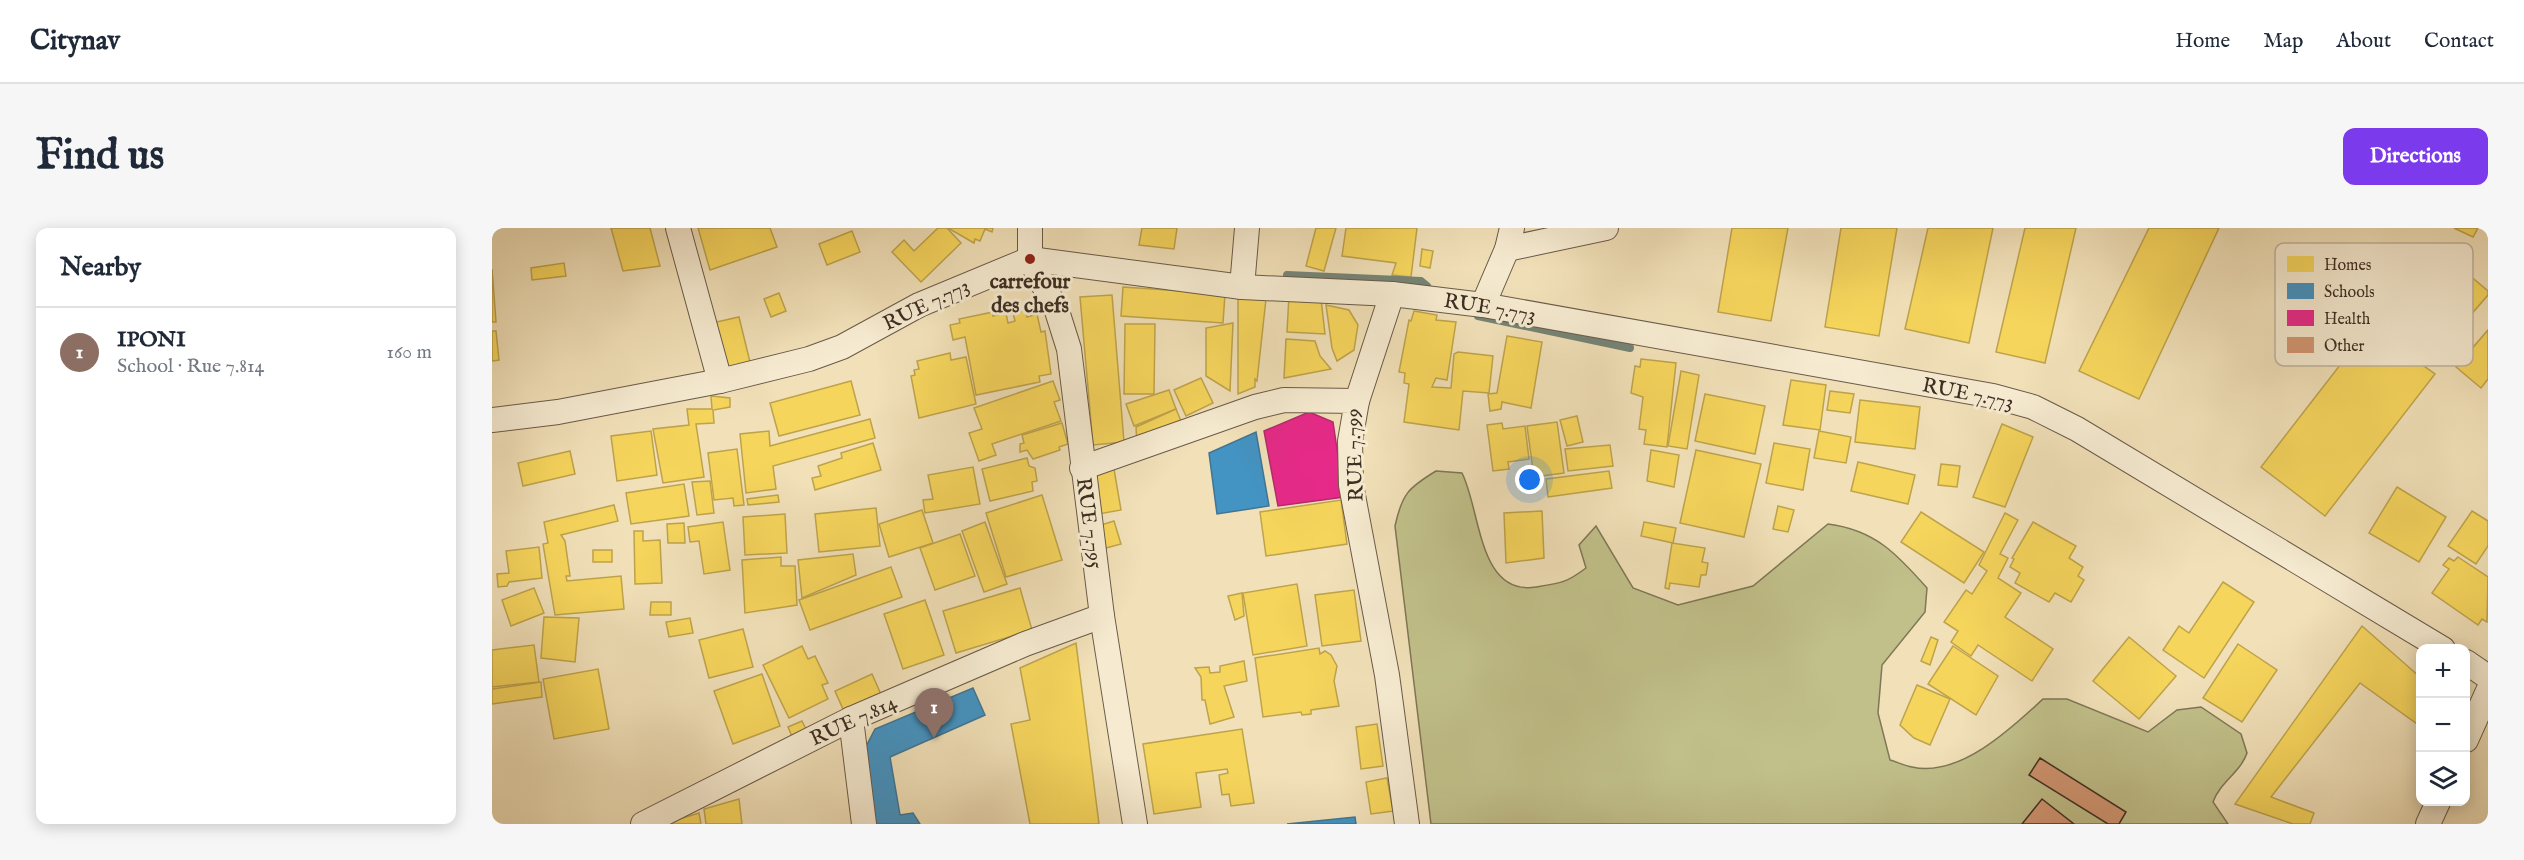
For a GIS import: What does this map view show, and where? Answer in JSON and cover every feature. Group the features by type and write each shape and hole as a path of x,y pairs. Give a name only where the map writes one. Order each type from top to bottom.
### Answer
{"street":[{"path":"678,228 720,381"},
{"name":"RUE 7.795","path":"1030,228 1030,259 1057,311 1069,349 1102,616 1135,824"},
{"path":"1242,287 1247,228"},
{"path":"1483,304 1509,238 1606,228"},
{"name":"RUE 7.773","path":"492,420 558,412 720,381 809,359 842,347 919,305 1030,259 1242,287 1392,294 1483,304 1993,396 2033,407 2077,429 2437,644"},
{"path":"1357,400 1392,294"},
{"name":"RUE 7.799","path":"1082,468 1255,407 1284,400 1357,400 1350,441 1351,485 1387,675 1407,824"},
{"name":"RUE 7.814","path":"643,824 851,719 1025,644 1102,616"},
{"path":"2470,665 2488,677"},
{"path":"2470,731 2488,690"},
{"path":"851,719 864,824"},
{"path":"2428,824 2436,806"}],"shaded area":[{"path":"1436,471 1462,473 1484,548 1492,565 1503,578 1517,586 1536,587 1558,583 1568,580 1586,568 1579,545 1596,526 1633,588 1678,605 1753,586 1828,524 1859,532 1895,554 1927,588 1925,612 1882,665 1878,713 1890,760 1909,766 1930,768 1948,765 1966,758 2000,736 2043,699 2067,699 2148,732 2177,710 2201,707 2241,734 2247,753 2213,802 2228,824 1431,824 1395,526 1400,506 1408,493 1419,482"}],"building: Homes":[{"path":"611,228 650,228 660,266 623,271"},
{"path":"698,228 770,228 777,247 710,270"},
{"path":"938,228 947,228 961,243 921,282 892,252 904,240 914,251"},
{"path":"948,228 993,228 992,232 985,229 980,241 975,239 974,243"},
{"path":"1142,228 1177,228 1174,249 1139,245"},
{"path":"1316,228 1336,228 1324,271 1306,266"},
{"path":"1346,228 1417,228 1411,277 1392,275 1396,263 1342,256"},
{"path":"1732,228 1788,228 1771,321 1718,312"},
{"path":"1841,228 1897,228 1879,336 1825,327"},
{"path":"1928,228 1993,228 1969,343 1905,329"},
{"path":"2025,228 2076,228 2045,363 1996,352"},
{"path":"2149,228 2219,228 2139,399 2079,371"},
{"path":"2454,228 2478,228 2473,237"},
{"path":"852,231 860,252 827,265 819,244"},
{"path":"1422,249 1433,251 1430,268 1420,266"},
{"path":"564,263 566,276 532,280 531,268"},
{"path":"492,269 496,322 492,322"},
{"path":"2473,278 2488,291 2488,295 2473,312"},
{"path":"1123,287 1225,294 1223,323 1121,316"},
{"path":"779,293 786,311 771,317 764,299"},
{"path":"1112,295 1124,442 1093,445 1080,297"},
{"path":"1289,295 1321,299 1325,334 1287,332"},
{"path":"1238,297 1266,299 1257,381 1255,379 1255,387 1238,394"},
{"path":"1326,305 1349,310 1358,325 1354,350 1337,361 1332,348"},
{"path":"1025,311 1027,317 1037,314 1041,332 1045,331 1051,374 1039,376 1040,382 976,395 965,337 953,340 950,325 960,323 959,319 993,312 993,316 1006,313 1008,323 1015,321 1013,313"},
{"path":"1414,311 1437,315 1436,320 1456,322 1447,380 1436,378 1432,387 1451,388 1454,354 1458,352 1493,356 1489,393 1463,391 1459,430 1404,422 1409,384 1404,383 1405,373 1399,372 1409,320 1411,321"},
{"path":"739,317 750,362 723,369 712,323"},
{"path":"1233,323 1230,391 1206,376 1206,328"},
{"path":"1125,324 1155,324 1154,394 1124,394"},
{"path":"2488,330 2488,379 2481,388 2456,367 2473,366 2473,347"},
{"path":"492,331 496,331 499,360 492,361"},
{"path":"1507,336 1542,342 1531,408 1502,402 1501,409 1490,411 1488,394 1497,393"},
{"path":"1286,339 1315,341 1320,356 1331,369 1284,378"},
{"path":"950,353 951,360 966,357 976,404 919,418 911,376 915,375 914,370 919,369 917,361"},
{"path":"1641,359 1676,363 1667,447 1644,444 1646,430 1639,429 1643,397 1631,393 1635,366 1640,367"},
{"path":"2339,366 2424,366 2435,374 2325,516 2261,467"},
{"path":"1681,371 1699,375 1687,449 1668,446"},
{"path":"1201,378 1213,403 1186,416 1174,390"},
{"path":"1791,380 1826,385 1820,430 1783,425"},
{"path":"851,381 860,415 779,436 770,403"},
{"path":"1053,381 1060,400 1054,402 1061,421 992,444 996,455 979,461 969,433 982,429 974,408"},
{"path":"1169,390 1176,409 1134,426 1126,404"},
{"path":"1830,391 1854,394 1850,413 1827,410"},
{"path":"1705,394 1765,406 1755,454 1695,441"},
{"path":"711,396 730,398 730,407 713,410 714,423 696,424 704,477 663,483 653,429 689,425 687,409 712,409"},
{"path":"1860,400 1920,407 1915,449 1855,442"},
{"path":"1176,409 1183,426 1137,446 1136,427"},
{"path":"1577,416 1583,442 1567,446 1560,420"},
{"path":"870,419 875,438 773,466 776,489 746,493 740,434 769,431 770,446"},
{"path":"1557,422 1564,473 1534,477 1527,426"},
{"path":"1062,423 1068,444 1059,447 1060,450 1033,459 1027,450 1020,452 1020,444 1024,443 1022,435"},
{"path":"1502,423 1503,429 1525,426 1529,459 1508,462 1509,469 1493,471 1487,425"},
{"path":"2002,424 2033,437 2005,507 1973,497"},
{"path":"651,431 657,475 617,481 611,436"},
{"path":"1819,431 1851,437 1846,463 1814,458"},
{"path":"873,443 881,470 815,490 812,478 821,476 818,466 842,458 841,453"},
{"path":"1774,443 1810,449 1803,490 1766,483"},
{"path":"1610,445 1613,466 1568,471 1565,449"},
{"path":"737,449 744,505 734,506 733,498 714,500 708,453"},
{"path":"1651,450 1679,455 1674,487 1647,481"},
{"path":"1696,450 1761,464 1744,537 1680,523"},
{"path":"570,451 575,474 523,486 518,463"},
{"path":"1027,458 1029,466 1035,468 1037,481 1032,482 1033,491 990,501 982,469"},
{"path":"1858,462 1915,475 1908,504 1851,491"},
{"path":"1941,464 1960,466 1957,487 1938,485"},
{"path":"973,467 980,504 925,513 923,500 933,499 928,475"},
{"path":"1114,469 1121,510 1099,514 1092,473"},
{"path":"1609,471 1612,488 1548,497 1546,479"},
{"path":"710,481 714,513 697,515 692,482"},
{"path":"684,484 689,516 631,524 626,493"},
{"path":"2397,487 2446,517 2419,562 2369,533"},
{"path":"778,495 779,502 748,505 747,499"},
{"path":"1042,495 1062,560 1006,577 986,513"},
{"path":"1341,500 1347,544 1266,556 1260,512"},
{"path":"614,505 618,521 561,535 565,541 570,576 566,576 567,581 621,576 624,609 555,615 543,544 548,543 544,522"},
{"path":"1778,506 1794,510 1788,532 1773,529"},
{"path":"876,508 880,546 819,552 815,514"},
{"path":"922,510 933,543 889,557 879,524"},
{"path":"1542,511 1544,558 1506,563 1504,513"},
{"path":"2472,511 2488,521 2488,546 2476,564 2448,546"},
{"path":"1921,512 1984,552 1964,583 1901,542"},
{"path":"2005,513 2018,520 2000,554 2008,558 1998,578 2021,593 2005,617 2053,649 2032,681 1978,645 1971,656 1951,642 1958,631 1944,622 1966,590 1972,594 1987,571 1979,565"},
{"path":"785,514 787,553 745,555 743,517"},
{"path":"1114,521 1121,544 1106,548 1101,525"},
{"path":"723,522 730,570 704,574 699,541 690,542 688,527"},
{"path":"985,522 1007,584 984,592 962,531"},
{"path":"1644,522 1676,528 1673,543 1641,536"},
{"path":"2033,522 2076,546 2069,558 2083,567 2078,576 2084,580 2071,602 2055,593 2049,602 2015,583 2020,573 2010,567 2014,559 2012,558"},
{"path":"684,523 685,543 668,543 667,524"},
{"path":"634,531 643,531 643,541 660,540 662,583 635,584"},
{"path":"960,534 975,576 935,590 920,548"},
{"path":"1672,543 1705,548 1702,562 1708,563 1706,575 1701,575 1699,587 1670,583 1669,589 1665,588"},
{"path":"539,547 542,578 509,582 507,586 498,587 497,574 509,573 506,551"},
{"path":"593,550 612,550 612,562 593,562"},
{"path":"853,554 856,575 802,598 798,560"},
{"path":"781,557 781,566 795,566 797,605 745,613 742,560"},
{"path":"2458,557 2488,577 2487,622 2482,619 2478,625 2432,593 2449,569 2443,565 2449,558 2454,561"},
{"path":"891,567 902,597 810,630 799,600"},
{"path":"2223,582 2254,602 2204,678 2163,650 2179,626 2189,633"},
{"path":"1297,584 1307,646 1253,655 1243,593"},
{"path":"534,588 544,613 511,626 502,600"},
{"path":"1020,588 1032,630 956,653 943,611"},
{"path":"1354,590 1361,641 1322,646 1315,595"},
{"path":"1242,593 1244,616 1235,620 1228,596"},
{"path":"925,600 944,655 903,669 884,614"},
{"path":"651,602 671,602 671,615 650,615"},
{"path":"544,617 579,618 575,662 541,658"},
{"path":"690,618 693,633 669,637 666,622"},
{"path":"2362,626 2416,673 2416,723 2360,683 2271,797 2314,813 2310,824 2293,824 2235,804"},
{"path":"743,629 753,667 709,678 699,640"},
{"path":"1931,637 1938,640 1930,665 1921,661"},
{"path":"2129,637 2176,676 2139,719 2093,681"},
{"path":"1076,643 1099,824 1030,824 1011,724 1030,720 1020,668"},
{"path":"2238,644 2277,670 2242,722 2203,698"},
{"path":"534,645 539,682 492,687 492,650"},
{"path":"802,646 808,659 815,656 828,683 822,685 828,699 789,718 763,665"},
{"path":"1953,646 1998,676 1976,715 1928,684"},
{"path":"1319,648 1320,654 1325,651 1331,655 1337,666 1334,681 1339,706 1311,710 1311,714 1302,715 1301,712 1263,717 1255,658"},
{"path":"1244,661 1247,681 1224,686 1234,717 1210,724 1205,700 1202,700 1201,677 1195,668 1209,667 1210,673 1220,672 1220,666"},
{"path":"598,669 609,729 554,739 543,679"},
{"path":"762,674 780,726 733,744 714,691"},
{"path":"872,674 883,699 846,716 835,691"},
{"path":"541,682 542,697 492,704 492,689"},
{"path":"1917,685 1950,699 1930,745 1914,738 1900,725"},
{"path":"802,721 808,733 793,739 788,727"},
{"path":"1377,724 1383,766 1361,769 1356,727"},
{"path":"1242,729 1254,803 1231,806 1229,794 1222,795 1219,775 1228,773 1227,769 1196,773 1201,807 1154,814 1143,744"},
{"path":"1387,778 1393,811 1371,814 1366,782"},
{"path":"739,799 742,824 706,824 704,809"},
{"path":"699,813 701,824 666,823"}],"building: Schools":[{"path":"1256,432 1269,506 1217,514 1209,453"},
{"path":"973,688 985,715 890,757 900,815 913,813 920,824 868,824 859,760 875,729"},
{"path":"1355,817 1356,824 1287,824"}],"building: Health":[{"path":"1309,412 1333,422 1344,497 1278,506 1264,431"}],"building: Other":[{"path":"2040,758 2126,812 2119,824 2108,824 2029,775"},
{"path":"2042,799 2074,824 2022,824"}],"waterway":[{"path":"1287,275 1421,281 1427,286"},
{"path":"1478,316 1630,348"}],"place":[{"name":"carrefour des chefs","path":"1030,259"},
{"name":"IPONI","path":"934,738"}]}
